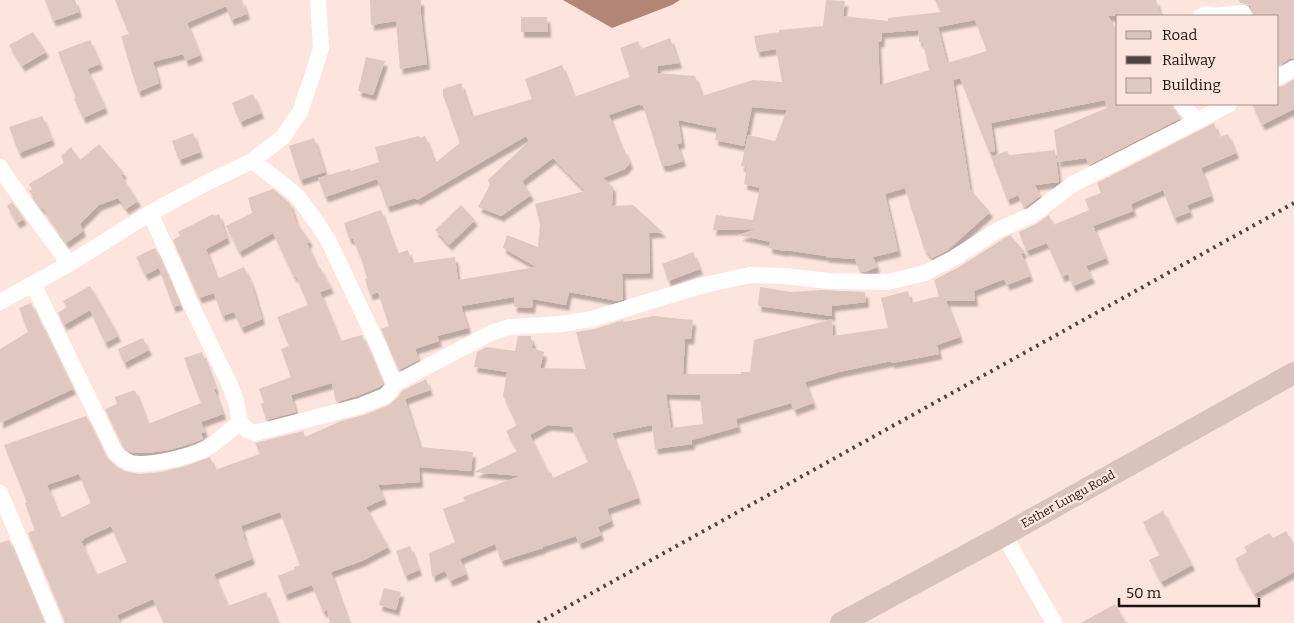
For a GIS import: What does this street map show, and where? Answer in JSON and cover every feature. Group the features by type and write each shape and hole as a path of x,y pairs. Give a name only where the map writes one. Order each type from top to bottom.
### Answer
{"street":[{"path":"0,302 69,264 150,213 252,161 283,137 300,112 320,48 318,0"},
{"path":"1228,15 1244,15"},
{"path":"1279,76 1294,68"},
{"path":"1183,105 1197,121"},
{"path":"150,213 178,272 189,301 229,383 236,401 240,422 247,430 255,433 360,406 385,396 394,384 491,333 508,327 560,324 592,319 700,286 750,275 785,276 829,281 888,282 924,273 954,258 998,230 1032,216 1073,184 1227,105"},
{"path":"252,161 298,197 328,240 371,329 394,384"},
{"path":"0,167 69,264"},
{"path":"33,284 115,452 124,460 132,464 177,460 209,447 240,422"},
{"name":"Esther Lungu Road","path":"841,623 1004,535 1294,373"},
{"path":"0,493 55,623"},
{"path":"1004,535 1054,623"}],"shaded area":[{"path":"563,0 680,0 672,5 612,28"}],"building":[{"path":"45,0 75,0 79,12 53,21"},
{"path":"115,0 242,0 247,14 231,20 226,6 187,23 200,55 186,61 183,54 153,62 159,83 138,92 121,36 129,34"},
{"path":"370,0 421,0 427,64 400,69 396,21 371,25"},
{"path":"826,0 845,1 843,16 888,21 888,18 941,12 935,0 1156,0 1161,15 1108,16 1116,30 1116,105 1172,105 1181,118 1089,165 1086,158 1058,162 1054,130 1107,108 1105,100 991,123 995,151 989,152 960,78 953,80 970,189 990,212 948,250 932,258 924,249 905,188 885,194 898,251 873,257 877,267 860,272 855,259 826,257 769,248 770,242 739,235 756,229 713,230 716,215 753,220 760,188 744,184 747,167 741,166 748,135 775,141 787,110 752,107 744,146 715,140 717,128 678,120 682,143 677,144 683,161 662,166 643,105 641,106 640,104 609,115 622,150 624,149 630,163 625,169 603,178 613,187 612,206 633,205 663,232 649,233 650,273 622,274 623,299 618,301 569,292 566,305 533,299 532,308 514,307 514,297 461,306 468,328 437,336 439,341 415,349 419,360 399,370 381,329 389,326 378,292 370,295 362,261 353,239 349,239 344,223 381,210 397,254 408,250 412,263 455,257 458,280 536,267 503,248 507,235 538,247 540,224 535,204 585,191 553,158 522,181 531,195 501,216 478,207 490,185 488,180 529,141 526,136 417,200 415,198 387,207 377,179 325,197 318,178 350,169 351,171 379,162 375,147 419,136 420,138 425,136 435,163 460,143 443,95 443,89 461,83 472,117 532,99 525,79 562,65 574,97 630,77 620,48 638,41 641,49 670,38 679,63 658,66 658,73 695,76 702,96 753,80 782,82 776,49 757,52 754,36 779,32 779,30 823,26","holes":["975,20 987,51 947,63 938,27","918,30 919,42 923,42 929,70 880,85 878,42 881,42 882,33"]},
{"path":"1239,0 1294,0 1294,58 1279,65 1279,15 1254,15 1250,6 1240,3"},
{"path":"521,17 547,17 548,32 521,32"},
{"path":"33,32 46,52 22,66 9,45"},
{"path":"90,40 100,64 87,69 105,108 83,118 74,99 76,98 58,52"},
{"path":"366,57 385,61 373,95 358,91"},
{"path":"1294,79 1294,109 1262,125 1252,105 1279,105 1279,87"},
{"path":"253,94 261,113 240,122 232,103"},
{"path":"42,116 52,140 19,153 9,127"},
{"path":"1214,123 1219,137 1228,134 1236,153 1201,168 1211,196 1187,205 1190,212 1174,218 1163,190 1131,204 1133,211 1093,226 1106,258 1086,266 1092,278 1073,286 1068,274 1062,277 1047,243 1026,251 1019,232 1049,215 1053,225 1089,210 1085,199 1101,193 1097,183"},
{"path":"193,133 200,152 179,160 172,141"},
{"path":"314,138 325,172 300,180 289,146"},
{"path":"99,144 124,173 121,175 138,201 126,209 118,198 99,205 80,224 83,231 66,243 43,208 29,191 32,189 29,184 64,163 61,156 71,147 80,160"},
{"path":"1055,150 1059,182 1035,185 1040,196 1024,208 1018,195 1007,200 991,157 1007,151 1009,155"},
{"path":"273,189 290,203 296,222 310,241 307,243 318,269 320,267 331,288 320,292 340,341 362,335 383,384 357,396 336,402 332,383 291,395 296,412 266,420 261,404 264,403 259,389 291,377 281,349 289,346 277,317 308,305 296,276 294,277 273,233 239,252 226,226 252,213 248,198"},
{"path":"12,202 24,219 17,223 7,206"},
{"path":"461,205 475,220 449,245 435,230"},
{"path":"213,214 214,216 219,214 227,238 206,249 217,279 244,267 251,282 262,319 241,328 234,312 222,316 214,293 199,298 173,240 180,236 178,232"},
{"path":"1010,235 1025,252 1021,253 1030,276 1007,285 1004,279 974,291 975,301 946,301 960,337 937,345 939,354 892,363 891,361 839,372 805,382 813,403 794,410 791,403 736,419 738,427 692,440 692,444 655,449 652,425 612,433 638,498 607,509 611,521 598,527 601,535 579,544 576,536 501,561 495,544 460,559 466,574 450,581 445,571 432,577 429,553 455,542 443,509 465,501 463,497 520,476 474,472 517,451 506,431 517,425 503,396 507,372 474,367 477,352 486,347 515,351 518,336 531,336 533,341 532,348 544,352 540,368 586,369 576,332 595,329 623,320 624,322 653,316 693,320 691,339 685,339 683,374 741,374 741,372 750,372 754,340 832,319 833,336 888,328 881,298 908,291 911,303 939,296 934,280 959,267","holes":["666,394 700,395 703,424 671,428","548,425 572,427 588,462 553,478 551,472 548,473 530,435"]},
{"path":"155,248 180,305 173,307 159,268 145,275 136,257"},
{"path":"693,252 700,269 668,281 662,264"},
{"path":"90,286 118,336 105,343 90,310 64,325 58,313 67,307 63,301"},
{"path":"760,287 791,292 822,290 865,292 866,302 832,306 832,316 758,306"},
{"path":"31,303 73,389 0,423 0,349 28,332 19,308"},
{"path":"143,338 149,350 124,363 118,349"},
{"path":"202,352 223,414 201,422 205,432 201,433 203,439 169,450 148,453 128,451 123,446 105,409 117,404 115,397 135,390 148,424 201,403 184,358"},
{"path":"426,379 430,390 405,399 420,447 473,452 471,471 419,467 420,482 378,485 384,499 366,507 388,547 362,561 331,572 349,623 330,623 327,610 323,612 312,585 285,595 278,576 300,565 280,512 241,526 252,559 214,574 228,606 266,592 278,623 164,623 153,599 117,615 120,623 65,623 28,533 35,530 25,503 27,502 4,445 86,416 106,457 124,471 139,474 161,472 186,466 210,457 215,470 260,454 255,443 303,431 305,437 341,421 364,415 389,405 402,391","holes":["79,474 91,503 60,518 47,485","111,526 127,562 96,575 81,541"]},
{"path":"1163,511 1192,565 1161,582 1149,560 1160,555 1143,522"},
{"path":"1286,531 1294,545 1294,572 1254,594 1235,559 1247,552 1244,547 1269,533 1273,538"},
{"path":"9,540 44,623 0,623 0,543"},
{"path":"410,546 419,570 405,576 396,551"},
{"path":"384,588 401,592 396,610 379,605"},
{"path":"1115,604 1126,623 1081,623"}],"railway":[{"path":"538,623 1294,203"}]}
